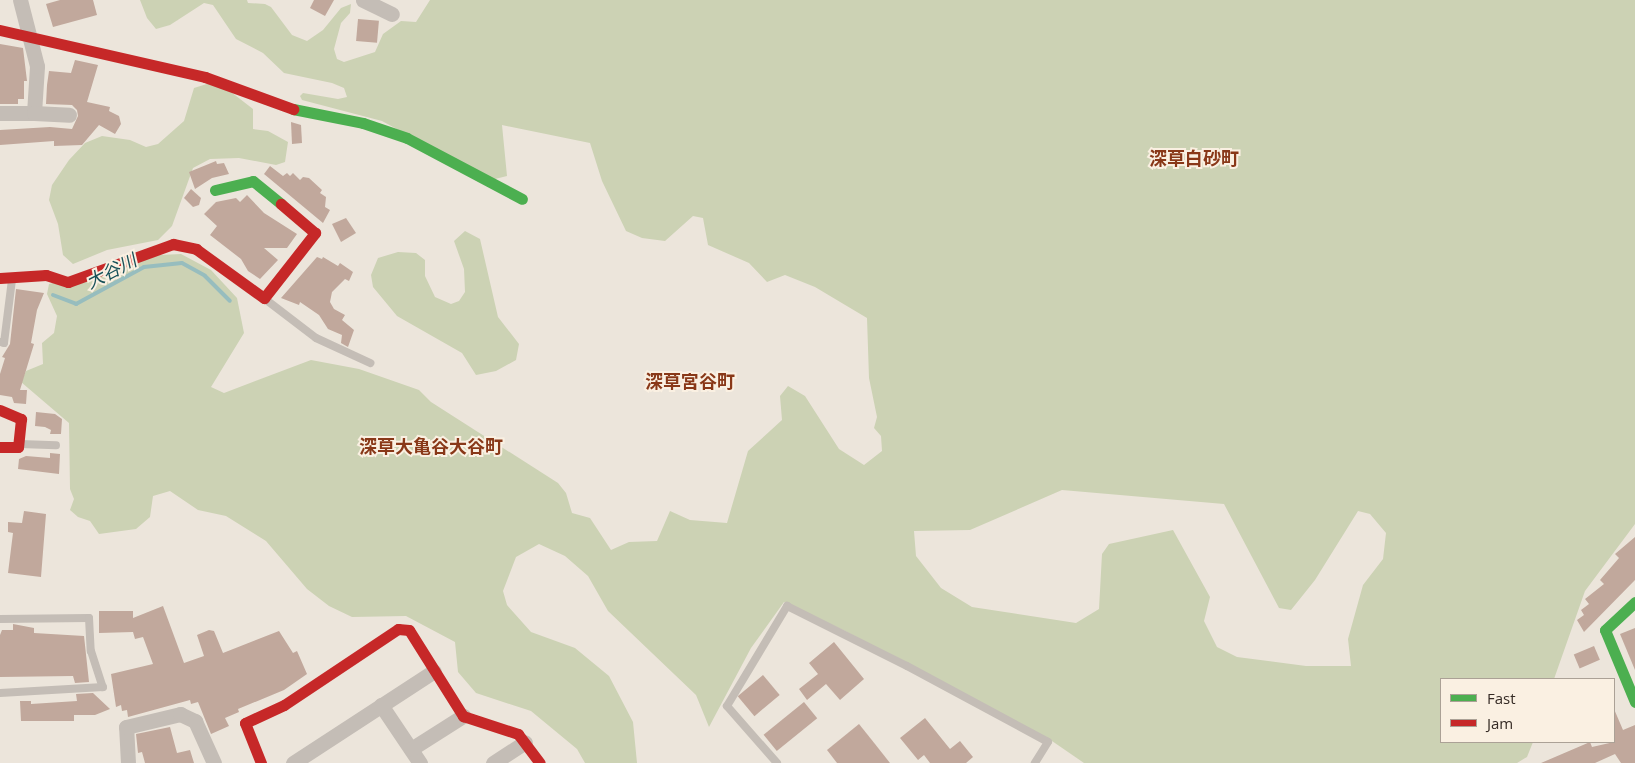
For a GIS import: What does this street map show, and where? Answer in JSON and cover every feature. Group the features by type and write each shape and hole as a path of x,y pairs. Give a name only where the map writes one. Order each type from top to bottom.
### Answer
{"street":[{"path":"20,0 32,38 37,66 34,113"},
{"path":"363,0 392,14"},
{"path":"0,30 205,77 270,103 316,116 364,123 407,138 522,199"},
{"path":"0,113 69,115"},
{"path":"0,278 26,274 46,274 68,282 173,244 196,249 264,298 315,233 253,181 215,190"},
{"path":"0,410 21,419 18,444 0,447"},
{"path":"1635,602 1605,630 1635,702"},
{"path":"261,763 245,723 284,705 398,629 408,630 463,716 518,734 540,763"},
{"path":"293,763 434,671"},
{"path":"381,705 420,763"},
{"path":"128,763 126,727 180,714 194,721 214,763"},
{"path":"411,749 463,716"},
{"path":"493,763 525,742"}],"lane":[{"path":"0,342 4,343 12,277"},
{"path":"264,298 316,338 370,363"},
{"path":"18,444 56,445"},
{"path":"777,763 727,706 787,606 907,666 1048,742 1036,763"},
{"path":"0,619 89,618 91,651 103,686 0,693"}],"green space":[{"path":"140,0 247,0 248,3 265,4 271,7 292,35 307,41 323,30 341,8 351,4 350,13 341,23 334,49 337,59 344,62 375,52 383,34 401,21 416,22 430,0 1635,0 1635,524 1585,591 1554,678 1440,678 1440,743 1533,743 1527,757 1517,763 1084,763 1052,741 845,631 784,602 751,648 709,727 696,695 608,611 588,576 565,556 539,544 516,557 503,591 507,605 531,632 575,648 609,676 633,722 637,763 585,763 577,749 531,711 476,693 458,672 455,642 406,616 352,617 329,606 307,589 266,541 226,516 198,510 170,491 153,496 150,517 136,529 99,534 90,521 78,517 70,510 74,499 70,489 69,423 21,382 26,371 43,364 42,343 54,333 57,316 47,294 49,284 160,255 181,254 211,270 237,298 244,333 211,387 224,393 311,360 359,369 419,390 431,402 558,483 566,493 572,513 590,518 611,550 629,542 657,541 670,511 690,520 727,523 748,451 782,420 780,396 788,386 805,396 839,449 864,465 882,451 881,436 874,428 877,417 869,378 867,318 815,287 785,275 767,282 749,263 708,245 703,218 693,216 665,241 642,238 626,231 602,181 590,143 502,125 507,176 491,180 382,121 302,100 300,96 303,93 338,99 347,97 344,88 332,83 284,73 263,53 236,39 213,5 204,3 170,25 156,29 147,18","holes":["1062,490 1224,504 1279,608 1291,610 1315,580 1358,511 1370,514 1386,533 1383,559 1363,585 1348,639 1351,666 1306,666 1237,657 1217,647 1204,621 1210,597 1173,530 1109,544 1102,554 1099,609 1076,623 972,607 941,588 916,556 914,531 970,530"]},
{"path":"210,83 231,92 253,109 253,129 268,131 288,142 285,162 276,165 239,158 210,159 193,168 172,226 158,240 107,250 73,264 63,255 58,224 49,200 52,185 69,160 85,143 102,136 130,140 146,147 158,144 184,121 194,88"},
{"path":"465,231 480,239 498,317 519,344 516,360 496,371 476,375 462,353 397,316 373,287 371,275 378,258 398,252 416,253 425,260 425,276 435,297 451,304 459,301 465,292 464,269 454,241"}],"building":[{"path":"60,0 93,0 97,15 53,27 46,4"},
{"path":"314,0 334,0 325,16 310,8"},
{"path":"358,19 379,21 377,43 356,41"},
{"path":"0,44 23,48 27,81 24,81 24,99 18,99 18,104 0,104"},
{"path":"75,60 98,65 87,102 110,107 109,111 119,116 121,124 115,134 99,125 82,145 54,146 54,141 0,145 0,130 50,127 72,129 78,116 77,110 72,105 46,104 49,71 71,73"},
{"path":"291,122 301,125 302,143 292,144"},
{"path":"216,161 217,164 224,163 229,174 212,178 195,189 189,172"},
{"path":"270,166 283,176 287,173 290,176 293,173 300,180 303,177 309,178 322,190 320,193 326,197 325,207 330,210 323,223 264,174"},
{"path":"191,189 201,198 199,205 193,207 184,198"},
{"path":"247,195 264,213 297,234 287,248 264,248 278,260 260,279 248,271 241,259 210,235 217,226 204,214 216,202 236,198 240,202"},
{"path":"346,218 356,233 341,242 332,224"},
{"path":"317,257 322,259 323,257 338,266 340,263 353,272 349,281 345,279 332,292 330,302 334,309 345,315 342,320 354,330 348,347 341,343 342,335 328,329 319,315 300,302 299,305 281,298"},
{"path":"16,289 44,293 37,310 31,343 34,344 20,390 27,390 26,404 14,403 12,397 0,395 0,374 5,358 2,357 10,344"},
{"path":"36,412 55,414 62,419 61,434 50,434 51,430 35,426"},
{"path":"50,453 60,454 59,474 18,469 19,459 26,456 50,458"},
{"path":"24,511 46,514 41,577 8,573 13,533 8,532 8,522 22,523"},
{"path":"1635,537 1635,580 1584,632 1577,620 1584,615 1581,610 1589,604 1585,599 1604,584 1600,580 1619,558 1615,554"},
{"path":"163,606 184,663 204,656 197,635 209,630 214,631 223,653 279,631 293,653 297,651 307,674 284,690 238,709 239,712 225,718 229,726 211,734 198,702 191,704 190,700 128,717 127,710 122,711 121,705 116,707 111,674 153,664 143,637 135,639 133,632 99,633 99,611 133,611 133,618"},
{"path":"13,624 34,628 34,633 84,636 89,682 75,683 73,676 0,677 0,635 2,630 13,630"},
{"path":"1635,628 1635,670 1620,634"},
{"path":"834,642 864,679 840,700 826,684 807,700 799,689 818,674 809,663"},
{"path":"1594,646 1600,660 1580,668 1574,655"},
{"path":"763,675 780,695 754,716 738,696"},
{"path":"93,693 110,709 95,715 74,715 74,721 21,721 20,701 31,701 31,704 77,701 76,694"},
{"path":"804,702 817,718 777,751 764,735"},
{"path":"1615,711 1623,730 1635,725 1635,763 1621,763 1615,754 1595,763 1541,763 1588,743 1590,743 1592,747 1615,743"},
{"path":"925,718 950,749 960,741 973,757 966,763 930,763 924,755 918,760 900,738"},
{"path":"859,724 890,763 837,763 827,750"},
{"path":"170,727 177,753 190,750 194,763 145,763 142,752 138,753 136,734"}],"waterway":[{"name":"大谷川","path":"53,295 76,304 144,267 182,263 205,276 230,301"}],"traffic: fast":[{"path":"293,109 363,123 407,138 522,199"},
{"path":"215,190 253,181 281,204"},
{"path":"1635,602 1605,630 1635,702"}],"traffic: jam":[{"path":"0,30 205,77 293,109"},
{"path":"0,278 46,275 68,282 173,244 196,249 264,298 315,233 281,204"},
{"path":"0,410 21,419 18,447 0,447"},
{"path":"261,763 245,723 284,705 398,629 409,630 463,716 518,734 540,763"}],"district":[{"name":"深草白砂町","path":"1194,158"},
{"name":"深草宮谷町","path":"690,381"},
{"name":"深草大亀谷大谷町","path":"431,446"}]}
